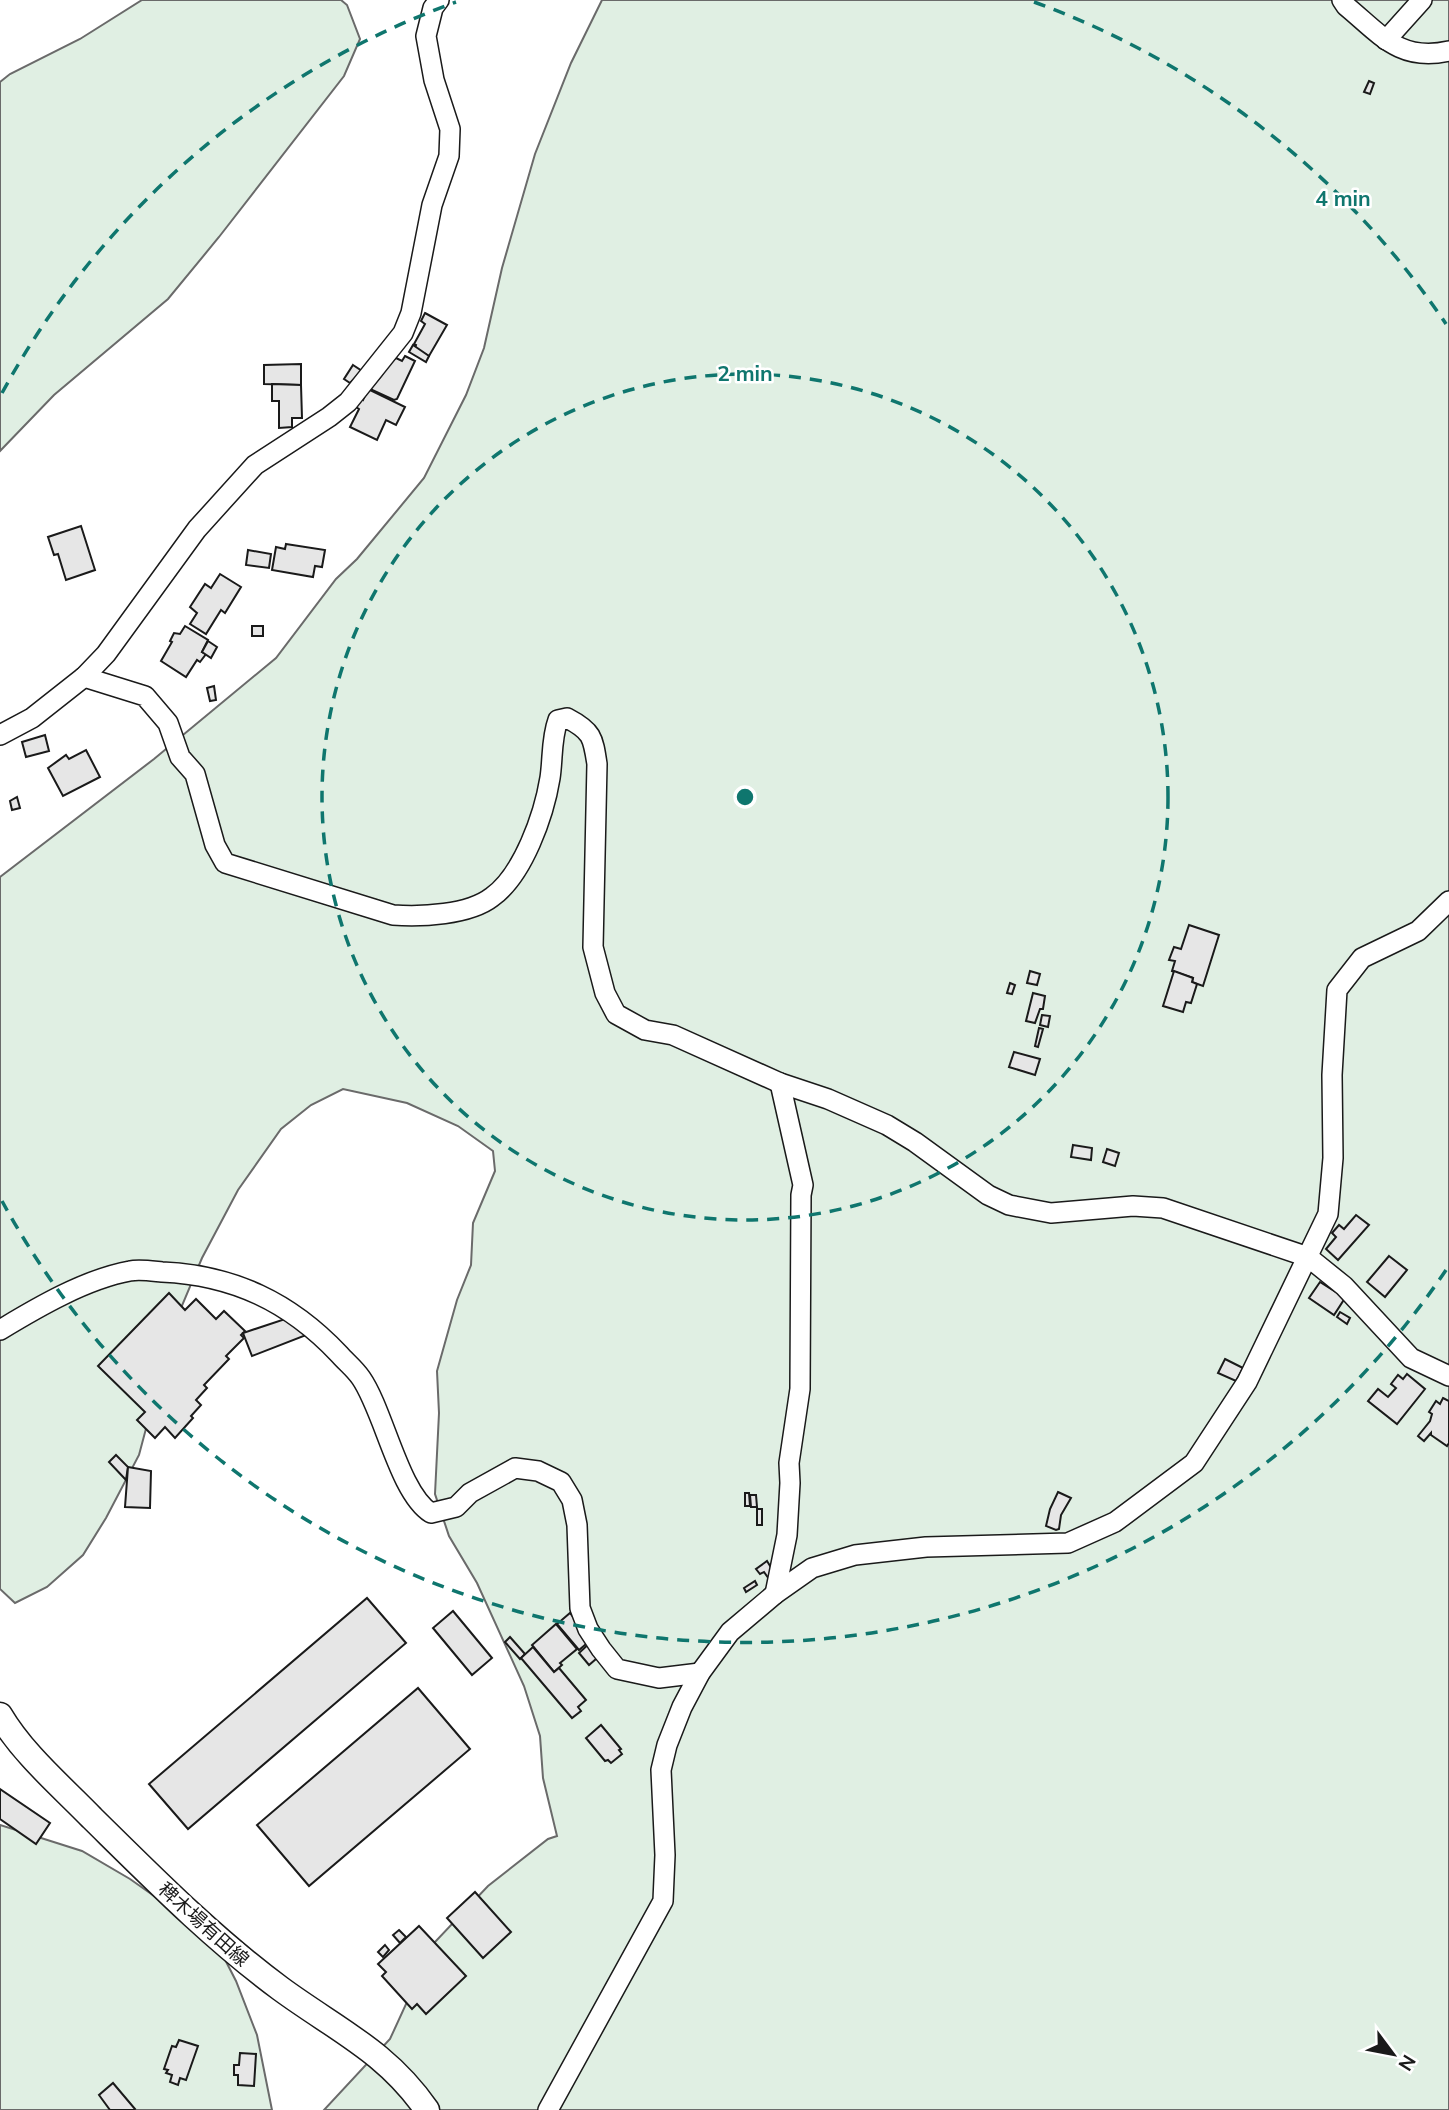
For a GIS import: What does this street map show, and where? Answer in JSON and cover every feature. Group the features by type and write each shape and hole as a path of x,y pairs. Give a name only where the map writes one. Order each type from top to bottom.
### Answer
{"main road":[{"name":"稗木場有田線","path":"0,1715 26,1751 182,1906 227,1947 282,1990 375,2052 410,2086 427,2110"}],"street":[{"path":"0,736 32,718 84,677 106,654 197,529 255,465 330,417 348,402 402,332 411,313 432,205 449,156 450,129 434,80 426,36 433,8 439,0"},
{"path":"1342,0 1387,40 1405,52 1430,55 1449,51"},
{"path":"1387,40 1422,0"},
{"path":"84,677 145,696 169,723 180,757 195,774 215,845 225,863 393,915 421,917 466,908 491,898 508,882 536,833 549,781 553,732 558,720 567,718 583,726 593,738 597,764 593,947 605,993 616,1014 645,1030 673,1035 780,1083 828,1099 887,1125 988,1195 1009,1205 1051,1213 1133,1206 1163,1208 1308,1257 1344,1286 1411,1358 1449,1376"},
{"path":"548,2110 663,1901 665,1855 661,1770 667,1745 682,1707 701,1673 730,1632 775,1594 812,1568 855,1555 926,1547 1068,1543 1115,1522 1194,1463 1247,1382 1328,1214 1333,1158 1332,1075 1338,990 1362,958 1418,931 1449,901"},
{"path":"775,1594 787,1535 789,1463 800,1390 803,1185 780,1083"},
{"path":"0,1330 70,1291 131,1270 193,1273 239,1285 273,1301 326,1340 361,1378 421,1507 430,1513 456,1507 470,1493 515,1468 538,1471 561,1482 572,1500 577,1525 580,1608 588,1629 601,1649 617,1669 659,1678 701,1673"}],"green space":[{"path":"142,0 341,0 347,5 360,39 344,76 168,299 54,395 0,451 0,82 10,74 80,39"},
{"path":"602,0 1449,0 1449,2110 324,2110 390,2039 434,1943 488,1886 548,1839 557,1836 543,1778 540,1736 524,1686 477,1583 449,1536 435,1494 439,1413 437,1371 457,1300 471,1265 473,1223 495,1171 493,1151 458,1126 407,1103 343,1089 311,1105 281,1129 238,1190 202,1258 173,1327 139,1455 106,1518 83,1555 47,1587 15,1603 0,1589 0,877 154,759 276,658 336,579 357,559 424,478 466,395 484,348 502,268 535,154 571,63"},
{"path":"0,1825 82,1851 130,1879 218,1946 236,1981 257,2035 272,2110 0,2110"}],"building":[{"path":"1369,81 1374,83 1370,94 1364,92"},
{"path":"425,313 447,325 429,356 415,348 414,344 425,324 421,321"},
{"path":"413,345 429,356 426,362 409,352"},
{"path":"405,356 415,361 397,399 370,389 387,364 396,358 402,361"},
{"path":"301,364 301,385 264,384 264,365"},
{"path":"353,365 362,371 350,383 344,379"},
{"path":"272,384 301,385 302,418 292,418 292,427 279,428 279,401 272,401"},
{"path":"368,389 405,407 396,425 386,420 377,440 350,427 359,409 356,407 360,398 363,400"},
{"path":"81,526 95,570 66,580 58,554 54,555 48,537"},
{"path":"286,544 325,550 322,567 315,566 313,577 272,570 276,547 285,549"},
{"path":"248,550 271,554 269,568 246,565"},
{"path":"220,574 241,587 225,613 221,610 206,634 190,624 197,613 190,607 205,584 211,588"},
{"path":"185,626 208,640 202,652 206,654 200,662 197,660 186,677 161,661 174,633 180,634"},
{"path":"252,626 263,626 263,636 252,636"},
{"path":"208,641 217,647 211,658 202,652"},
{"path":"214,686 216,700 210,701 207,688"},
{"path":"45,735 49,751 26,757 22,742"},
{"path":"86,750 100,777 63,796 48,768 66,755 69,759"},
{"path":"17,797 20,808 12,810 10,801"},
{"path":"1189,925 1219,935 1203,986 1192,982 1193,978 1172,971 1175,961 1169,960 1174,947 1181,949"},
{"path":"1030,971 1040,974 1037,985 1027,983"},
{"path":"1174,971 1193,978 1192,982 1197,984 1191,1003 1186,1002 1183,1012 1163,1006"},
{"path":"1010,983 1015,985 1012,994 1007,993"},
{"path":"1033,993 1045,996 1043,1009 1040,1009 1035,1023 1026,1021"},
{"path":"1042,1015 1050,1016 1048,1027 1040,1025"},
{"path":"1039,1028 1043,1029 1038,1047 1035,1046"},
{"path":"1014,1052 1040,1059 1035,1075 1009,1067"},
{"path":"1073,1145 1092,1148 1091,1160 1071,1157"},
{"path":"1107,1149 1119,1153 1115,1166 1103,1162"},
{"path":"1356,1215 1369,1225 1338,1260 1326,1249 1336,1237 1332,1233 1339,1225 1344,1229"},
{"path":"1389,1256 1407,1270 1385,1297 1367,1282"},
{"path":"1320,1282 1345,1298 1334,1315 1309,1298"},
{"path":"169,1293 185,1310 196,1299 216,1319 224,1311 245,1331 241,1335 244,1338 226,1356 229,1359 204,1385 207,1388 196,1400 201,1405 191,1416 193,1418 175,1438 165,1427 155,1438 137,1420 145,1412 98,1366"},
{"path":"1340,1312 1350,1318 1347,1324 1337,1317"},
{"path":"294,1316 314,1332 252,1356 243,1333"},
{"path":"1225,1359 1243,1368 1236,1381 1218,1373"},
{"path":"1407,1374 1425,1389 1397,1424 1368,1401 1378,1389 1388,1397 1396,1388 1391,1384 1398,1375 1403,1379"},
{"path":"1443,1398 1449,1401 1447,1446 1431,1433 1424,1441 1418,1436 1430,1421 1432,1414 1429,1412 1436,1401 1440,1404"},
{"path":"116,1455 128,1467 126,1480 109,1462"},
{"path":"128,1467 151,1471 150,1508 125,1507"},
{"path":"1058,1492 1071,1498 1061,1515 1059,1529 1056,1530 1046,1526"},
{"path":"745,1493 749,1493 750,1506 745,1506"},
{"path":"750,1495 756,1495 757,1507 751,1507"},
{"path":"757,1509 762,1509 762,1525 757,1525"},
{"path":"767,1561 775,1574 769,1579 764,1572 760,1574 756,1569"},
{"path":"755,1581 757,1585 746,1592 744,1588"},
{"path":"367,1598 406,1643 188,1829 149,1784"},
{"path":"453,1611 492,1658 472,1675 433,1628"},
{"path":"570,1613 592,1639 579,1650 557,1624"},
{"path":"556,1624 577,1649 560,1663 562,1665 554,1672 532,1645"},
{"path":"510,1637 525,1654 520,1659 505,1642"},
{"path":"592,1641 603,1653 589,1665 579,1653"},
{"path":"533,1647 554,1672 559,1668 586,1700 578,1707 581,1711 572,1718 521,1658"},
{"path":"418,1688 470,1749 309,1886 257,1825"},
{"path":"601,1725 621,1749 619,1750 622,1754 611,1763 605,1761 586,1738"},
{"path":"0,1789 50,1823 36,1844 0,1819"},
{"path":"475,1892 511,1932 483,1958 447,1918"},
{"path":"419,1926 466,1976 426,2014 417,2004 412,2009 382,1976 386,1972 378,1964"},
{"path":"399,1930 406,1937 400,1943 393,1935"},
{"path":"385,1945 389,1950 383,1957 378,1952"},
{"path":"179,2040 198,2046 186,2080 180,2078 178,2085 170,2082 172,2075 164,2069 172,2046 176,2047"},
{"path":"240,2053 256,2054 254,2086 238,2085 234,2065 239,2065"},
{"path":"113,2083 134,2110 110,2110 99,2095"}]}
